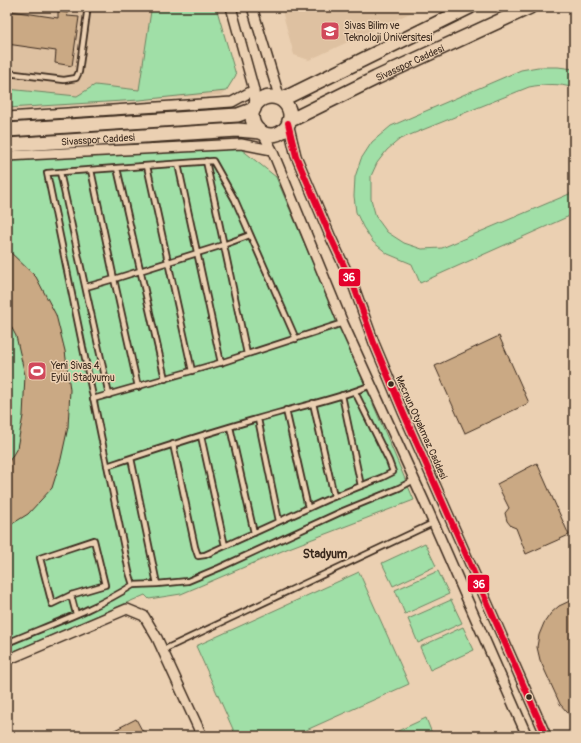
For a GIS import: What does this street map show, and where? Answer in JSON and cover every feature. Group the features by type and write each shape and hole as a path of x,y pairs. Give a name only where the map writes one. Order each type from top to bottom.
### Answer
{"street":[{"path":"231,7 254,90 253,121 272,150 343,324 528,736"},
{"path":"252,7 281,99 289,108 290,114 289,122 282,131 276,134 261,132"},
{"path":"254,107 264,98 274,97 281,99 287,97 470,7"},
{"name":"Sivasspor Caddesi","path":"289,122 376,78 530,7"},
{"path":"7,117 232,102 254,90"},
{"name":"Sivasspor Caddesi","path":"7,130 238,115 254,107"},
{"name":"Mecnun Otyakmaz Caddesi","path":"289,122 296,156 354,287 374,343 546,736"},
{"name":"Sivasspor Caddesi","path":"7,145 238,130 261,132"},
{"path":"7,156 241,144 272,150"},
{"path":"7,660 127,609 144,616 157,638 202,736"}],"lane":[{"path":"7,73 64,80 76,78 79,72 87,13"},
{"path":"206,161 247,354"},
{"path":"133,585 129,572 47,173 213,161 235,200 296,339"},
{"path":"178,164 221,363"},
{"path":"147,166 192,371"},
{"path":"117,168 165,379"},
{"path":"91,170 138,387"},
{"path":"60,172 109,395"},
{"path":"86,287 223,245 250,235"},
{"path":"93,399 221,363 343,324"},
{"path":"107,466 173,444 286,410 355,392 371,385"},
{"path":"173,444 195,547 198,556 205,555 334,496 393,472 355,392"},
{"path":"342,395 361,486"},
{"path":"313,403 334,496"},
{"path":"286,410 308,508"},
{"path":"258,419 279,521"},
{"path":"230,427 254,533"},
{"path":"201,436 225,546"},
{"path":"131,458 157,584"},
{"path":"7,643 114,597 133,585 188,581 414,480"},
{"path":"163,650 433,523"},
{"path":"94,540 105,585 71,595 52,604 40,558 94,540"},
{"path":"71,595 76,614"}],"shaded area":[{"path":"7,7 215,7 234,75 223,94 220,95 7,110"},
{"name":"Sivas Bilim ve Teknoloji Üniversitesi","path":"281,7 423,7 309,60 294,55"}],"green space":[{"path":"129,7 216,7 236,75 226,91 140,100 7,108 7,89 77,96 95,85 139,90 151,11"},
{"path":"538,67 574,69 574,88 552,84 529,87 400,139 387,150 377,163 371,176 371,199 376,217 387,232 404,243 422,249 442,248 574,192 574,214 420,283 412,264 388,254 373,242 363,227 356,212 354,196 355,177 361,159 372,142 391,126 521,70"},
{"path":"236,145 276,177 414,500 289,548 181,594 149,599 145,595 7,654 7,159"},
{"path":"425,543 436,566 393,586 382,563"},
{"path":"438,571 449,594 405,614 395,590"},
{"path":"359,572 409,684 293,736 236,736 196,646"},
{"path":"451,600 462,623 418,643 408,619"},
{"path":"463,627 474,650 430,670 420,647"},
{"path":"426,718 433,736 387,736"}],"building":[{"path":"11,11 58,18 58,11 68,13 67,16 79,17 72,66 55,63 56,51 7,44 7,13 11,14"},
{"name":"Yeni Sivas 4 Eylül Stadyumu","path":"7,249 36,277 56,315 65,351 70,390 68,427 61,459 52,488 28,514 7,527 7,465 17,448 23,416 25,375 16,336 7,319"},
{"path":"499,336 529,403 465,433 435,366"},
{"path":"537,463 569,535 526,554 516,528 511,526 507,521 505,513 509,508 497,484"},
{"path":"574,599 574,720 560,704 540,660 537,647 539,635 544,623 551,613 559,606"},
{"path":"136,719 145,736 103,736"}],"transit line":[{"name":"36","path":"288,123 296,156 354,287 374,343 403,412 546,736"}],"place":[{"name":"Sivas Bilim ve Teknoloji Üniversitesi","path":"330,31"},
{"name":"Yeni Sivas 4 Eylül Stadyumu","path":"37,371"}],"district":[{"name":"Stadyum","path":"325,554"}]}
